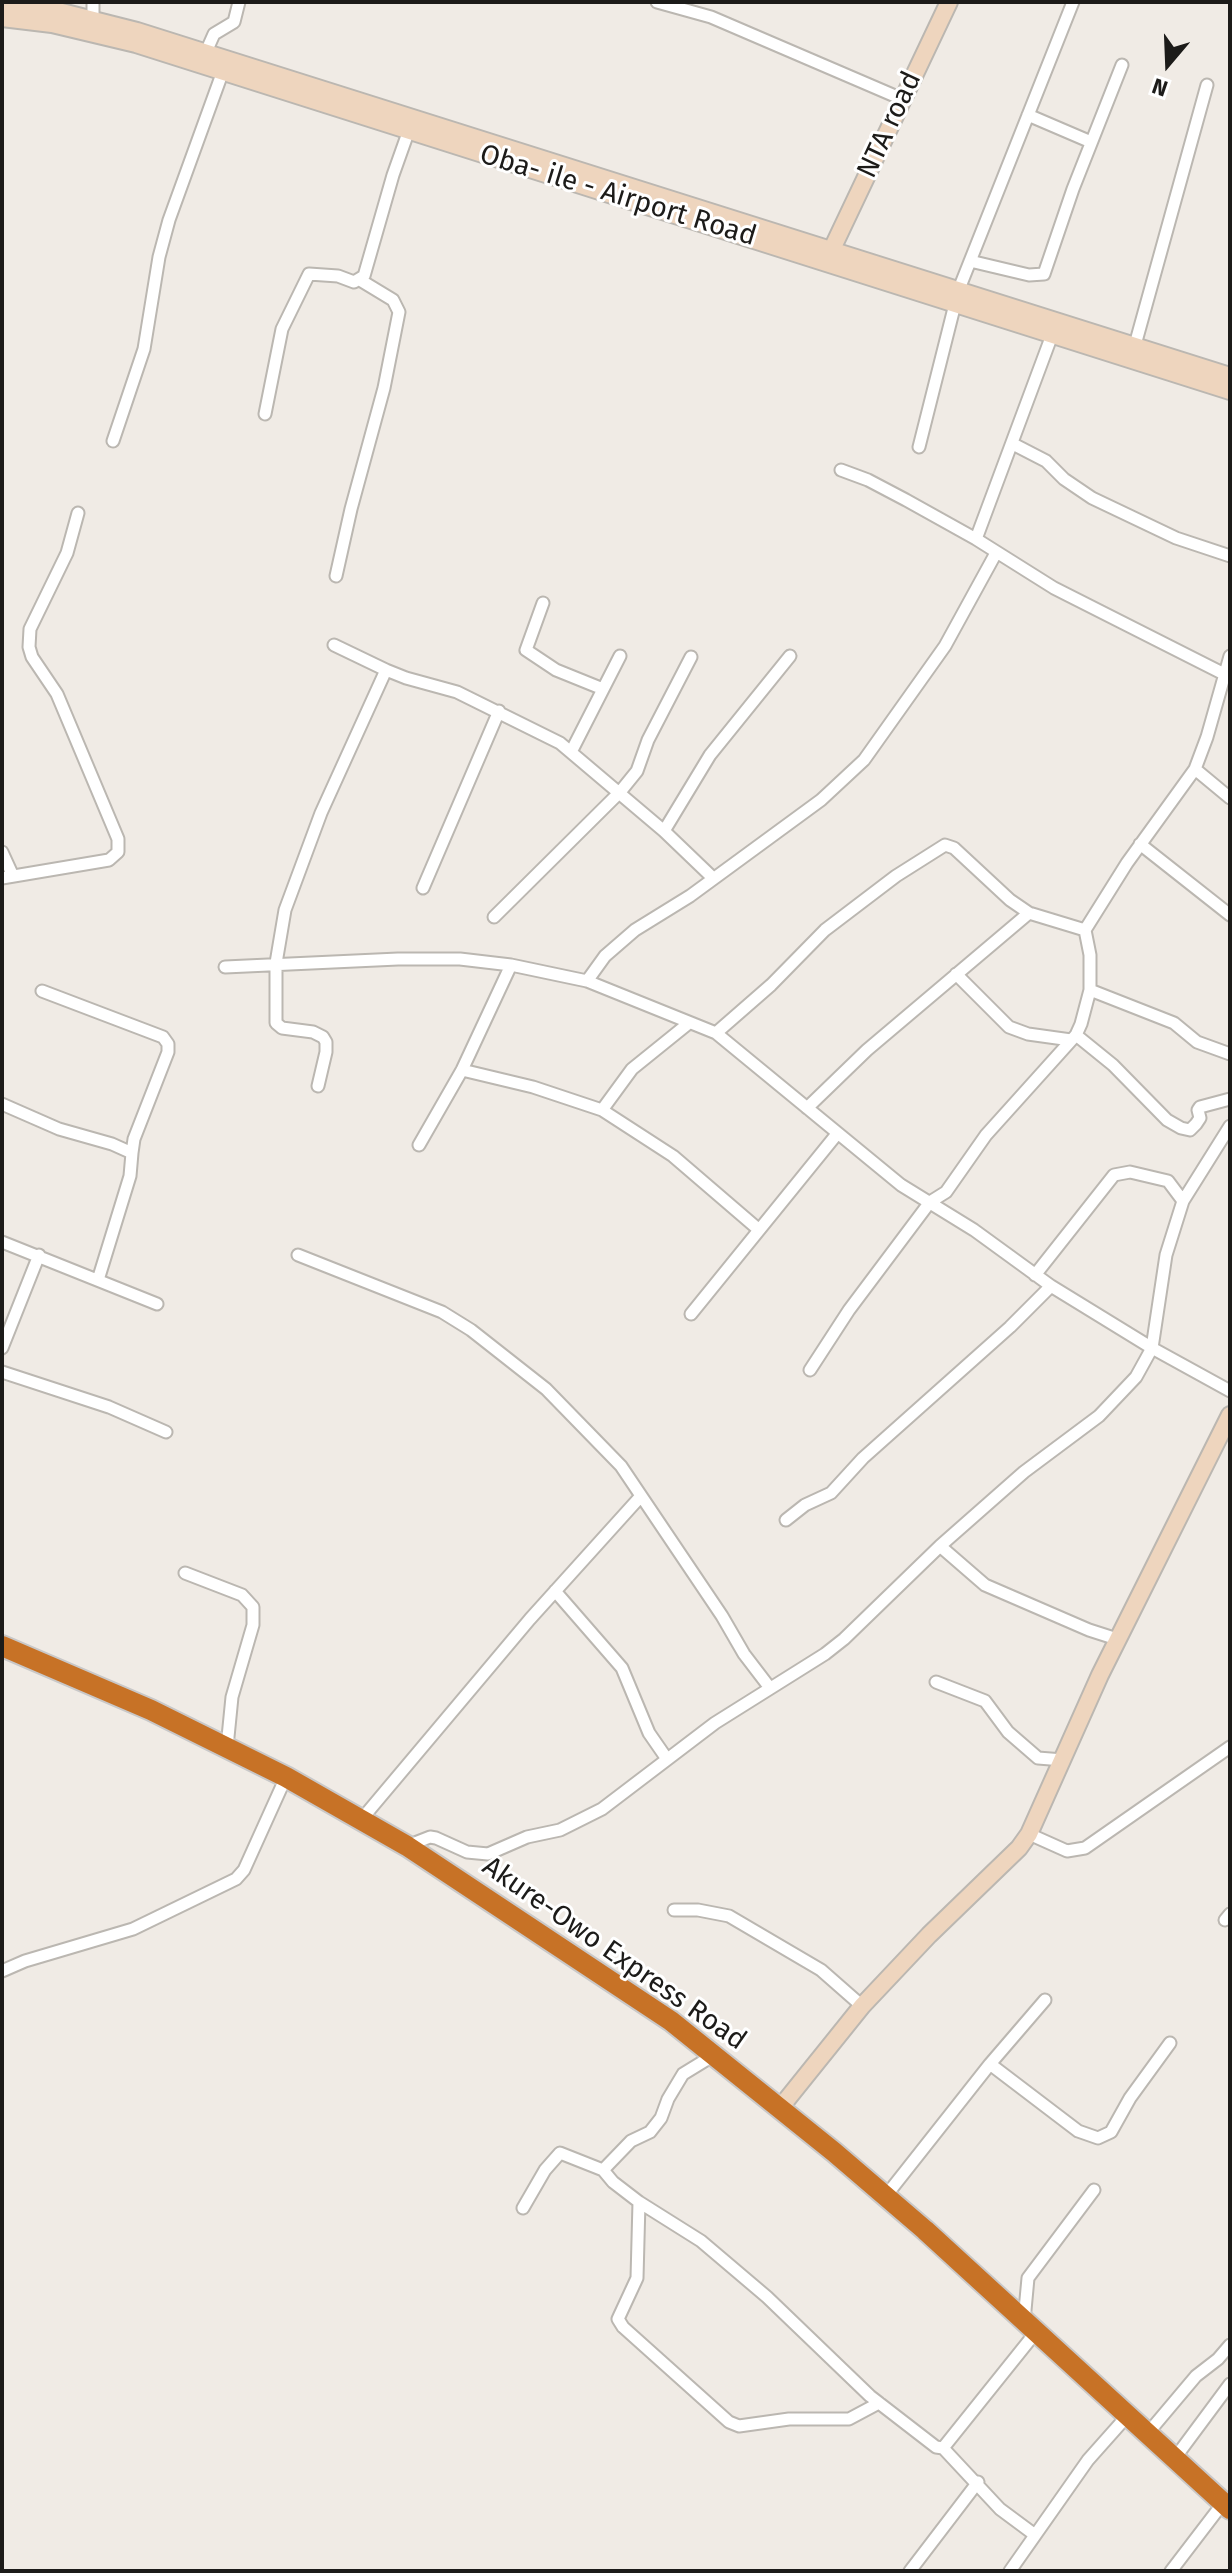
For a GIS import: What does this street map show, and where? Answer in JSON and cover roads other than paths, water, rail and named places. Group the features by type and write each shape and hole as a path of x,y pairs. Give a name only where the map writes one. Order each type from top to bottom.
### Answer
{"highway":[{"name":"Akure-Owo Express Road","path":"2,1646 151,1710 286,1777 407,1846 646,2004 780,2108 885,2197 1226,2506"}],"main road":[{"name":"NTA road","path":"832,249 949,2"},
{"name":"Oba- ile - Airport Road","path":"2,4 93,10 206,52 787,249 855,265 1104,343 1230,391"},
{"name":"Oba- ile - Airport Road","path":"2,18 52,24 122,40 409,130 832,249 855,265"},
{"name":"Oba- ile - Airport Road","path":"957,297 1052,335 1135,345 1230,376"},
{"path":"780,2108 862,2006 929,1935 1019,1848 1029,1834 1117,1639 1230,1415"}],"street":[{"path":"206,52 214,34 234,22 239,2"},
{"path":"657,2 711,17 902,99"},
{"path":"919,447 957,297 1073,2"},
{"path":"970,261 1029,275 1044,274 1122,65"},
{"path":"113,441 144,349 159,257 169,220 223,71"},
{"path":"1135,345 1207,85"},
{"path":"1028,115 1091,142"},
{"path":"265,414 282,329 309,274 338,276 354,282 364,276 409,130"},
{"path":"336,576 384,388 399,312 393,300 360,280"},
{"path":"976,539 1052,335"},
{"path":"1013,444 1046,461 1064,479 1092,498 1176,538 1230,556"},
{"path":"841,470 868,480 976,539 1054,588 1227,676"},
{"path":"2,852 8,877 109,860 118,852 118,839 57,694 32,657 29,647 30,629 67,553 78,513"},
{"path":"587,981 605,956 635,930 821,800 864,760 945,646 996,553"},
{"path":"543,603 526,650 556,670 603,689"},
{"path":"334,645 406,678 457,692 560,743 620,792 713,878"},
{"path":"571,752 620,656"},
{"path":"664,831 719,743 790,656"},
{"path":"810,1370 849,1310 930,1202 946,1192 986,1135 1073,1038 1090,990 1090,955 1085,930 1140,844 1195,769 1227,676 1230,656"},
{"path":"494,917 620,792 637,771 648,740 691,657"},
{"path":"318,1086 326,1042 313,1032 279,1027 276,1023 276,963 285,910 321,813 386,670"},
{"path":"423,888 499,711"},
{"path":"1195,769 1230,798"},
{"path":"1140,844 1230,915"},
{"path":"716,1033 771,985 825,930 945,845 954,848 1010,900 1029,913 1085,930"},
{"path":"807,1108 867,1050 1029,913"},
{"path":"225,967 445,959 511,965 587,981 716,1033 901,1185 1002,1249 1051,1286 1230,1391"},
{"path":"419,1145 462,1070 511,965"},
{"path":"956,974 1009,1027 1028,1034 1073,1038 1113,1065 1167,1120 1181,1128 1190,1130 1196,1124 1200,1118 1200,1107 1230,1099"},
{"path":"1090,990 1174,1023 1197,1042 1230,1054"},
{"path":"42,991 163,1037 168,1044 168,1052 134,1139 124,1197 98,1280"},
{"path":"602,1110 632,1069 689,1023"},
{"path":"462,1070 533,1087 602,1110 673,1156 758,1229"},
{"path":"2,1104 59,1129 132,1153"},
{"path":"407,1846 430,1837 467,1852 488,1854 527,1837 560,1830 602,1809 715,1723 844,1639 940,1546 1024,1472 1116,1400 1136,1377 1152,1348 1166,1255 1183,1201 1230,1126"},
{"path":"691,1314 837,1134"},
{"path":"1035,1275 1114,1175 1130,1172 1156,1177 1172,1184 1183,1201"},
{"path":"2,1242 157,1304"},
{"path":"2,1348 39,1255"},
{"path":"298,1255 442,1312 471,1330 546,1389 621,1466 744,1654 770,1688"},
{"path":"786,1520 805,1505 831,1493 863,1458 1010,1327 1051,1286"},
{"path":"2,1372 109,1407 166,1432"},
{"path":"361,1820 555,1591 641,1496"},
{"path":"940,1546 985,1585 1117,1639"},
{"path":"185,1573 242,1595 253,1607 253,1625 232,1697 227,1747"},
{"path":"555,1591 622,1668 649,1733 667,1759"},
{"path":"936,1682 985,1701 1008,1732 1038,1758 1063,1760"},
{"path":"1029,1834 1067,1851 1085,1848 1230,1747"},
{"path":"2,1971 25,1961 133,1929 203,1893 229,1884 244,1870 286,1777"},
{"path":"674,1910 698,1910 729,1916 821,1970 862,2006"},
{"path":"885,2197 1045,2000"},
{"path":"990,2064 1078,2131 1098,2138 1111,2132 1130,2098 1170,2043"},
{"path":"603,2170 631,2141 650,2132 661,2118 683,2074 714,2055"},
{"path":"523,2208 545,2170 560,2153 603,2170 639,2202 701,2241 767,2297 879,2403 926,2440 943,2448 1000,2509 1035,2535"},
{"path":"943,2448 1030,2327 1028,2278 1094,2190"},
{"path":"639,2202 637,2278 618,2319 623,2327 729,2422 739,2426 789,2419 849,2419 879,2403"},
{"path":"1148,2433 1196,2376 1230,2345"},
{"path":"1175,2458 1230,2384"},
{"path":"1010,2571 1088,2460 1128,2415"},
{"path":"910,2571 978,2482"},
{"path":"1171,2571 1226,2506"}]}
